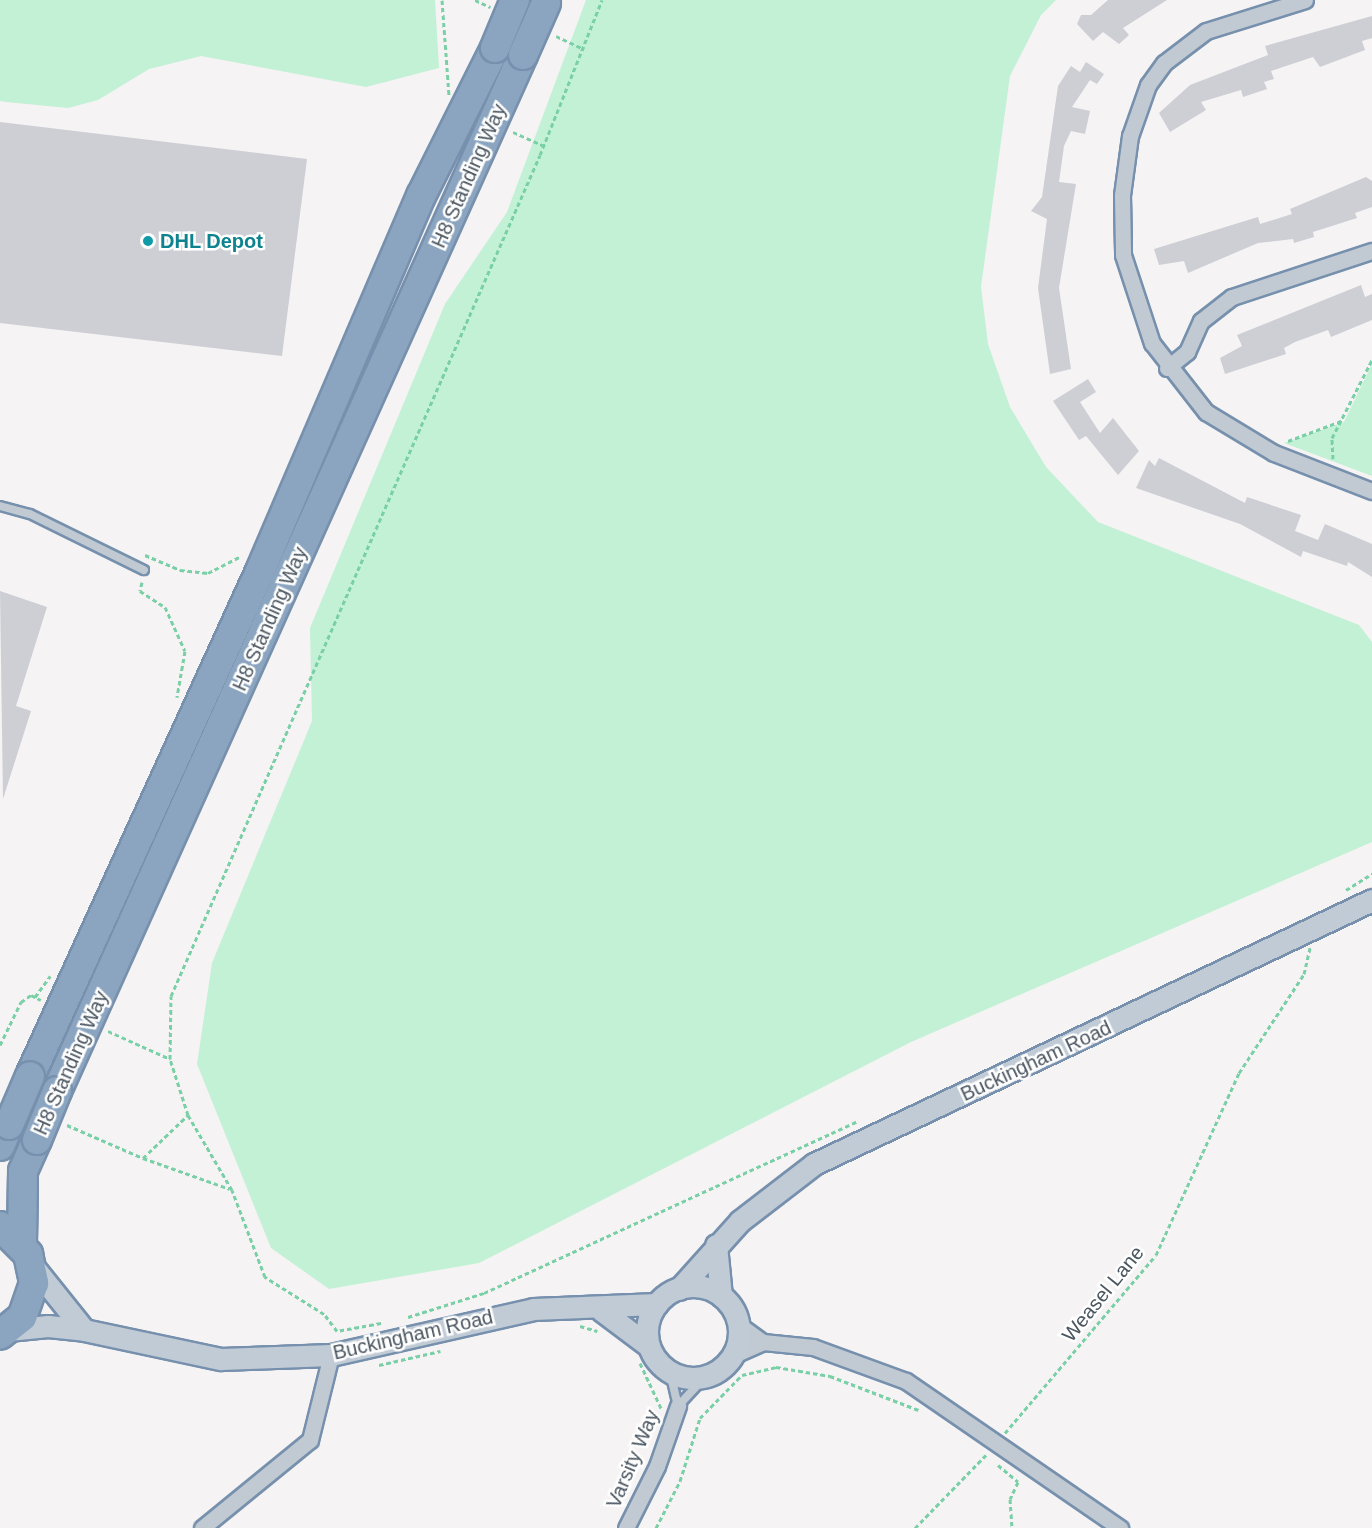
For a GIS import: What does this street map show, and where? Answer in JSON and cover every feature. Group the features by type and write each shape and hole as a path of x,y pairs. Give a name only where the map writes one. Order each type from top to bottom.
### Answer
{"highway":[{"name":"H8 Standing Way","path":"4,1135 30,1076 47,1002 256,580 422,196 458,99 495,48 515,0"},
{"name":"H8 Standing Way","path":"4,1332 30,1301 23,1171 46,1130 57,1091 546,2"},
{"path":"0,1226 27,1255"}],"main road":[{"name":"Buckingham Road","path":"679,1289 716,1245 769,1197 814,1164 1372,900"},
{"path":"601,1310 641,1351 670,1372 706,1376 732,1356 738,1324 721,1296 716,1245"},
{"path":"27,1255 84,1330"},
{"path":"641,1351 649,1319 657,1304 679,1289 701,1287 721,1296"},
{"name":"Buckingham Road","path":"4,1332 48,1326 84,1330 221,1359 331,1354 533,1309 601,1310 657,1304"}],"street":[{"path":"1305,0 1206,32 1184,45 1148,85 1137,111 1122,195 1123,255 1138,314 1167,368 1206,412 1242,437 1372,491"},
{"path":"1167,368 1187,352 1214,307 1372,251"},
{"path":"738,1324 763,1342 854,1358 935,1397 1120,1528"},
{"path":"732,1356 763,1342"},
{"path":"202,1528 310,1440 331,1354"},
{"name":"Varsity Way","path":"626,1528 678,1406"}],"lane":[{"path":"0,506 30,514 144,570"},
{"path":"670,1372 678,1406"},
{"path":"678,1406 706,1376"}],"path":[{"path":"442,0 458,99 442,103"},
{"path":"384,1323 337,1331 324,1314 265,1277 232,1190 188,1115 170,1059 171,996 544,146 602,0"},
{"path":"509,130 544,146"},
{"path":"1334,464 1332,438 1372,360"},
{"path":"1281,443 1342,420"},
{"path":"138,553 180,570 208,573 229,566 249,549"},
{"path":"144,570 140,591 165,607 184,651 175,704"},
{"name":"Weasel Lane","path":"915,1528 999,1441 1156,1255 1239,1073 1280,1003 1304,974 1311,948"},
{"path":"0,1045 21,1002 47,1002 52,973"},
{"path":"89,1021 170,1059"},
{"path":"142,1158 188,1115"},
{"path":"395,1320 483,1293 866,1117"},
{"path":"46,1130 142,1158 232,1190"},
{"path":"576,1325 607,1334"},
{"path":"374,1366 450,1347"},
{"path":"641,1351 664,1420 697,1430"},
{"path":"656,1528 697,1430 728,1384 776,1367 830,1376 924,1413"},
{"path":"978,1448 1018,1482 1010,1499 1012,1528"}],"green space":[{"path":"0,0 435,0 439,68 366,87 201,56 149,69 98,100 68,108 6,102 0,101"},
{"path":"586,0 1056,0 1041,15 1010,76 981,287 988,344 1010,407 1046,467 1098,522 1359,625 1372,642 1372,842 911,1042 479,1263 329,1289 271,1248 197,1064 212,963 312,721 310,628 445,304 507,212"},
{"path":"1372,364 1372,476 1284,443 1344,422"}],"building":[{"path":"1108,0 1167,0 1123,28 1129,35 1119,44 1103,32 1093,41 1077,24 1081,15 1091,15"},
{"path":"1372,16 1372,38 1362,41 1365,50 1320,67 1313,57 1271,71 1274,79 1264,82 1267,89 1243,97 1241,90 1201,102 1206,110 1170,132 1159,113 1190,85 1268,55 1265,46"},
{"path":"1086,62 1104,74 1097,84 1090,80 1072,107 1090,111 1085,134 1071,131 1064,146 1059,182 1076,184 1059,288 1071,369 1050,374 1038,288 1047,219 1031,211 1042,197 1058,86 1071,66 1080,72"},
{"name":"DHL Depot","path":"0,122 307,159 282,356 0,323"},
{"path":"1366,177 1372,181 1372,207 1355,213 1357,218 1313,232 1314,237 1294,243 1293,239 1258,243 1188,273 1184,261 1159,265 1154,249 1258,217 1260,224 1292,214 1290,209"},
{"path":"1361,285 1365,297 1372,294 1372,320 1331,337 1328,330 1295,342 1284,348 1286,354 1225,374 1220,358 1242,346 1237,335"},
{"path":"1088,379 1096,392 1080,402 1100,433 1113,418 1139,451 1118,475 1086,436 1079,440 1053,401"},
{"path":"1159,458 1245,503 1247,497 1301,515 1295,531 1318,540 1325,524 1372,544 1372,577 1348,562 1347,566 1303,551 1301,557 1240,524 1136,488 1149,460 1155,466"},
{"path":"0,591 47,607 16,706 31,711 3,799"}],"place":[{"name":"DHL Depot","path":"148,241"}]}
